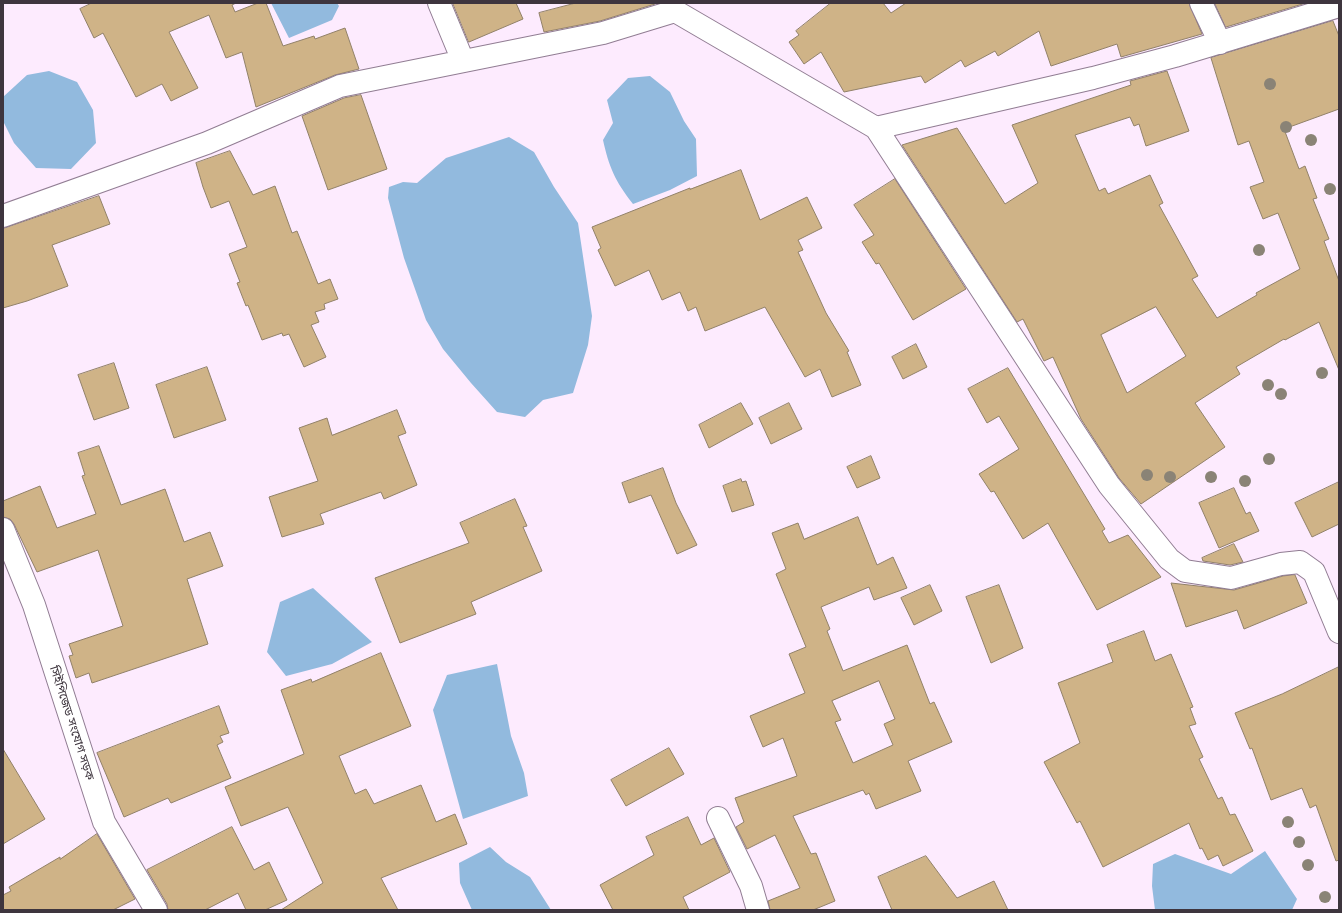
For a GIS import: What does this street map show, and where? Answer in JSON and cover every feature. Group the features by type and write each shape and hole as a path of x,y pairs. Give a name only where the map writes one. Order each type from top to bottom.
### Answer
{"street":[{"path":"439,3 464,61"},
{"path":"1201,3 1220,43"},
{"path":"876,128 1093,78 1220,43 1339,6"},
{"path":"3,216 207,143 340,86 603,33 675,11 876,128 1109,485 1169,559 1185,571 1231,578 1281,564 1300,562 1314,572 1339,632"},
{"name":"সিইপিজেড সংযোগ সড়ক","path":"3,529 34,605 104,822 156,910"},
{"path":"718,818 751,886 758,910"}],"water":[{"path":"271,3 337,3 339,6 332,20 289,38"},
{"path":"49,71 77,82 93,110 96,143 71,169 36,168 14,143 3,121 3,97 27,75"},
{"path":"650,76 670,92 684,121 696,139 697,176 670,190 633,204 617,181 605,150 603,140 613,123 607,100 628,78"},
{"path":"509,137 534,152 554,187 578,223 592,316 588,345 573,393 543,400 525,417 497,412 443,349 426,320 404,258 388,198 389,187 403,182 417,183 446,158"},
{"path":"313,588 372,642 332,664 286,676 267,652 280,602"},
{"path":"497,664 511,736 524,773 528,796 463,819 433,710 447,675"},
{"path":"490,847 506,862 530,877 551,910 472,910 460,883 459,863"},
{"path":"1265,851 1297,899 1292,910 1155,910 1152,886 1153,864 1175,854 1231,874"}],"building":[{"path":"92,3 236,3 232,5 235,12 258,3 266,3 283,46 314,36 315,39 345,28 359,69 335,75 256,107 242,52 226,58 209,15 169,32 198,88 171,101 162,84 136,97 103,33 94,38 80,9"},
{"path":"453,3 516,3 523,19 469,42"},
{"path":"576,3 655,4 600,21 544,32 539,13"},
{"path":"831,3 883,3 891,13 906,3 1189,3 1202,34 1121,57 1117,44 1051,66 1039,31 998,56 995,51 965,67 961,60 925,83 921,76 844,92 821,52 804,64 789,42 799,35 796,31"},
{"path":"1215,3 1306,3 1226,27"},
{"path":"1333,21 1339,36 1339,109 1284,129 1299,169 1305,166 1317,198 1313,199 1329,239 1324,241 1339,281 1339,370 1319,322 1285,340 1284,339 1236,367 1240,374 1195,403 1225,447 1141,504 1119,478 1081,419 1053,357 1044,361 1023,319 1017,322 902,145 957,128 1005,204 1038,183 1012,125 1131,85 1130,81 1167,71 1189,131 1146,146 1139,124 1134,126 1130,117 1075,135 1099,191 1105,188 1108,194 1150,175 1163,203 1159,205 1198,276 1192,279 1217,318 1257,295 1256,293 1300,269 1278,213 1263,219 1250,187 1264,182 1249,141 1238,145 1211,58","holes":["1156,307 1186,356 1127,393 1101,335"]},
{"path":"361,95 387,169 328,190 302,116 344,98"},
{"path":"230,151 253,195 275,186 292,233 297,231 318,284 330,279 338,299 324,304 325,309 315,312 319,322 311,325 326,357 304,367 289,334 283,336 282,333 262,340 248,305 246,306 237,283 240,282 229,254 247,247 229,201 211,208 203,187 196,163"},
{"path":"741,170 760,220 807,197 822,228 798,240 803,250 798,252 826,313 849,351 847,352 861,385 832,397 820,369 805,377 765,307 705,331 696,307 688,311 680,292 662,300 649,270 615,286 598,250 601,248 592,227 690,188"},
{"path":"895,179 966,289 913,320 879,263 876,264 862,242 874,235 854,205"},
{"path":"99,196 110,224 52,245 68,286 3,308 3,229"},
{"path":"916,344 927,367 903,379 892,357"},
{"path":"114,363 129,408 94,420 78,375"},
{"path":"207,367 226,420 174,438 156,385"},
{"path":"1008,368 1105,529 1102,531 1109,543 1128,535 1161,577 1097,610 1048,523 1023,539 994,491 991,492 979,474 1019,449 999,416 987,423 968,389"},
{"path":"741,403 753,424 709,448 699,425"},
{"path":"789,403 802,429 771,444 759,418"},
{"path":"397,410 406,433 398,436 417,485 384,499 381,492 320,514 324,524 282,537 269,497 318,481 299,428 327,418 332,435"},
{"path":"99,446 121,505 165,489 184,542 210,532 223,566 187,579 208,644 92,683 89,673 76,678 69,656 73,655 69,644 123,626 98,550 37,572 14,524 10,519 3,517 3,501 40,486 57,528 96,514 82,476 85,475 78,453"},
{"path":"871,456 880,478 857,488 847,467"},
{"path":"663,468 676,503 697,545 677,554 651,495 629,503 622,483"},
{"path":"741,479 742,482 746,481 754,505 732,512 723,486"},
{"path":"1339,482 1339,524 1312,537 1295,503"},
{"path":"1234,488 1246,514 1250,512 1259,531 1219,548 1199,503"},
{"path":"515,499 527,526 523,527 542,571 471,602 476,614 400,643 375,578 469,543 460,523"},
{"path":"858,517 877,565 893,557 907,588 874,600 869,587 821,607 830,629 827,631 843,671 907,645 930,704 934,702 952,742 908,761 921,791 876,809 869,793 866,795 863,790 793,816 811,854 816,853 835,901 813,910 770,910 768,901 800,888 775,835 747,849 736,827 744,822 735,798 797,776 783,738 763,747 750,716 805,693 789,654 806,647 776,574 786,569 772,533 798,523 804,539","holes":["879,681 895,719 884,724 893,745 853,763 835,722 841,720 832,701"]},
{"path":"1234,544 1243,562 1230,565 1203,561 1202,558"},
{"path":"1295,575 1307,603 1244,629 1237,610 1186,627 1171,583 1234,590 1283,576"},
{"path":"930,585 942,611 914,625 901,598"},
{"path":"999,585 1023,648 991,663 966,597"},
{"path":"1144,631 1155,661 1171,654 1193,707 1190,708 1196,724 1189,726 1203,757 1199,759 1218,799 1222,797 1230,815 1235,814 1253,851 1223,866 1218,855 1208,860 1202,848 1200,849 1189,823 1103,867 1080,821 1077,823 1044,762 1080,743 1058,683 1113,662 1107,645"},
{"path":"381,653 411,726 339,756 355,794 366,789 374,804 421,785 436,822 455,814 467,844 381,878 398,910 281,910 323,883 288,807 241,826 225,787 304,754 281,690 311,679 312,682"},
{"path":"1339,667 1339,860 1336,861 1316,805 1310,808 1302,788 1271,800 1252,748 1250,749 1235,713 1282,694"},
{"path":"219,706 229,733 220,736 223,742 217,745 231,778 171,803 168,798 124,817 97,753"},
{"path":"669,748 684,774 626,806 611,780"},
{"path":"3,749 45,819 3,844"},
{"path":"688,817 701,845 714,838 730,872 683,897 689,910 613,910 600,885 654,855 646,837"},
{"path":"232,827 254,870 269,862 287,900 265,910 246,910 238,893 205,910 168,910 167,904 147,870"},
{"path":"97,834 135,899 113,910 3,910 3,895 11,891 9,887 60,857 60,859"},
{"path":"926,856 957,898 994,881 1008,910 892,910 878,877"}]}
